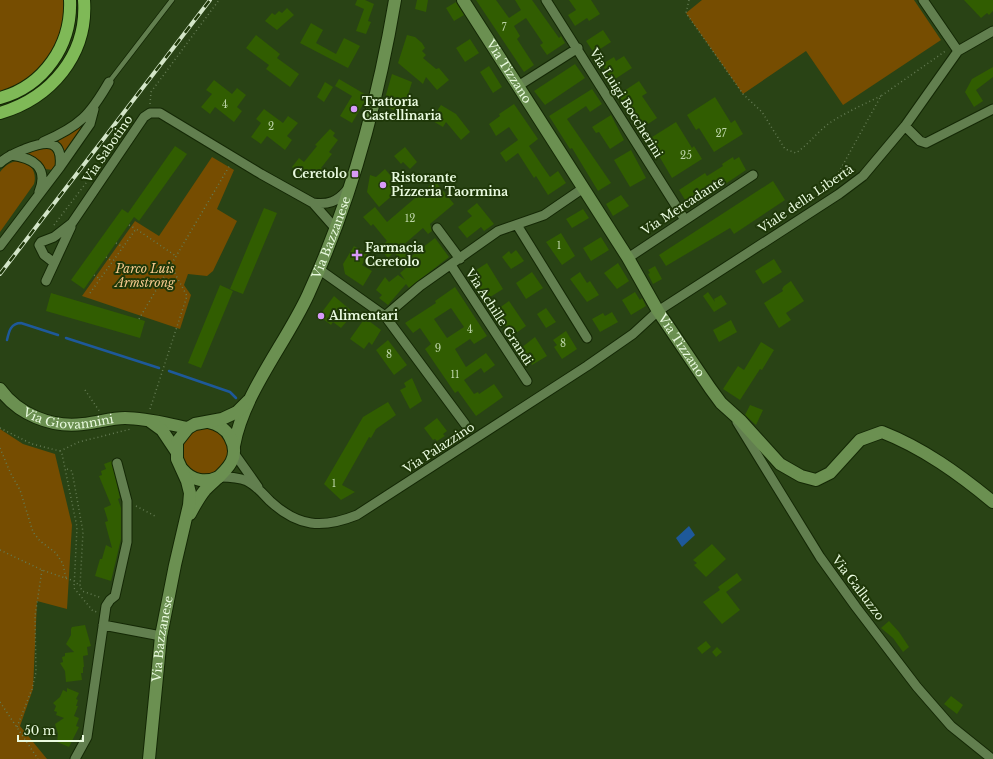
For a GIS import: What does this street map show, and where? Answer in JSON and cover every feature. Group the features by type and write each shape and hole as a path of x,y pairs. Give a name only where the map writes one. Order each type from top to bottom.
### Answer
{"highway":[{"path":"0,98 14,94 33,82 50,64 66,34 69,22 70,0"},
{"path":"0,113 28,103 43,93 62,74 78,47 84,17 84,0"}],"main road":[{"name":"Via Bazzanese","path":"187,520 198,499 230,467 239,426 254,394 293,326 320,270 351,186 384,63 395,0"},
{"name":"Via Tizzano","path":"463,0 582,189 628,258 658,311 710,388 780,464 800,476 816,480 830,474 860,440 882,432 924,451 993,502"},
{"name":"Via Giovannini","path":"0,389 14,405 26,413 56,424 76,425 124,418 146,420 188,428"},
{"name":"Via Bazzanese","path":"188,428 204,422 222,419 237,412 254,394"},
{"path":"146,420 162,430 176,451"},
{"path":"204,422 221,427 229,435 234,450"},
{"path":"176,451 179,438 188,428"},
{"name":"Via Bazzanese","path":"149,759 161,636 175,565 187,520 190,493 187,481 177,459 176,451"},
{"path":"180,468 195,479 208,481 220,477"}],"street":[{"name":"Via Luigi Boccherini","path":"546,0 578,48 685,220"},
{"path":"923,0 958,50"},
{"name":"Viale della Libertà","path":"658,311 839,194 863,176 905,126 958,50 993,31"},
{"path":"518,86 578,48"},
{"path":"0,163 11,155 61,134 83,120 94,107 109,82"},
{"path":"0,246 60,167 90,124 94,107"},
{"path":"905,126 920,141 926,143 993,109"},
{"name":"Via Sabotino","path":"53,262 44,255 39,246 41,242 62,232 72,224 138,126 150,113 160,113 234,158 316,203"},
{"path":"42,142 53,144 58,149 61,157 60,167"},
{"path":"0,156 11,155 34,161 40,168 43,177 36,199"},
{"name":"Via Mercadante","path":"628,258 752,175"},
{"path":"316,203 335,202 342,197 351,186"},
{"path":"385,316 420,286 452,265 498,231 544,215 582,189"},
{"path":"316,203 341,214"},
{"path":"316,203 336,229"},
{"path":"46,281 53,262 72,224"},
{"path":"517,225 587,338"},
{"path":"437,228 460,259"},
{"name":"Via Achille Grandi","path":"452,265 526,382"},
{"path":"320,270 385,316 465,424"},
{"name":"Via Palazzino","path":"220,477 233,477 246,480 259,488 269,500 285,513 303,522 318,525 339,522 357,515 587,366 633,334 658,311"},
{"name":"Via Galluzzo","path":"730,411 820,557 856,607 917,687 951,726 992,759"},
{"path":"234,450 259,488"},
{"path":"75,759 87,737 105,614 110,600 115,596 127,542 127,503 117,462"},
{"path":"103,625 161,636"}],"lane":[{"path":"109,82 172,0"}],"path":[{"path":"689,0 686,13 743,94 762,112 779,141 790,152 796,153 840,116 881,96 947,50"},
{"path":"828,191 881,96"},
{"path":"139,319 234,158"},
{"path":"129,225 176,256"},
{"path":"90,293 136,229"},
{"path":"116,243 122,247"},
{"path":"106,257 112,262"},
{"path":"146,420 187,296 171,266"},
{"path":"94,275 100,279"},
{"path":"86,390 106,420"},
{"path":"0,428 32,444 60,451 79,442 131,429"},
{"path":"0,448 10,472 20,490 33,532 56,553 64,564 66,578"},
{"path":"60,451 66,469 77,527 74,588 93,611 105,614"},
{"path":"66,469 72,471 83,532 80,586 82,591 110,600"},
{"path":"127,503 155,516"},
{"path":"0,550 42,570 66,578 80,586"},
{"path":"17,727 32,689 36,672 35,616 42,570"},
{"path":"0,702 38,759"}],"green space":[{"path":"0,0 65,0 63,31 48,60 25,82 0,93"},
{"path":"702,0 914,0 941,40 843,105 806,51 743,94 686,13"},
{"path":"89,120 64,158 55,140"},
{"path":"46,145 53,151 56,159 56,166 53,170 45,169 37,160 24,154"},
{"name":"Parco Luis Armstrong","path":"212,157 234,170 217,209 237,221 213,271 207,276 188,274 184,285 191,295 180,329 82,296 135,221 159,236"},
{"path":"22,160 29,164 33,170 35,176 34,184 0,232 0,172 10,163"},
{"path":"203,426 217,430 225,436 229,445 230,459 211,476 194,474 182,462 181,446 189,432"},
{"path":"0,429 23,444 55,454 72,525 67,609 37,601 33,689 20,726 47,759 0,759"}],"water":[{"path":"689,526 695,535 682,547 676,538"}],"building":[{"path":"357,0 365,0 374,4 368,21 371,22 366,34 356,31 364,9 355,5"},
{"path":"417,0 428,0 426,12 415,9"},
{"path":"476,0 496,0 509,18 521,10 515,0 532,0 559,38 561,36 565,43 547,55 540,45 543,43 526,18 514,26 520,36 517,39 534,65 524,72"},
{"path":"569,0 591,0 600,14 589,21 587,18 575,26 568,15 576,10"},
{"path":"964,0 993,0 993,11 989,15 987,13 981,18"},
{"path":"456,2 464,15 454,21 446,8"},
{"path":"287,8 294,15 277,30 265,21 272,13 275,15 279,11 282,13"},
{"path":"311,23 323,30 316,43 336,54 344,38 360,46 348,68 300,43"},
{"path":"603,30 611,42 594,53 586,41"},
{"path":"256,35 280,54 277,58 299,74 290,87 266,69 269,65 246,48"},
{"path":"407,35 415,37 422,43 425,48 422,51 426,55 423,58 436,69 439,68 449,80 437,90 426,77 423,84 398,63"},
{"path":"470,39 479,53 465,62 456,48"},
{"path":"624,56 632,68 612,81 602,64 614,57 616,61"},
{"path":"575,64 585,78 545,105 534,91"},
{"path":"489,66 502,87 493,93 480,72"},
{"path":"993,67 993,77 976,90 983,101 974,107 965,92 972,79"},
{"path":"392,74 412,82 402,114 383,105"},
{"path":"339,79 368,96 352,123 340,116 352,96 335,86"},
{"path":"214,80 232,94 237,88 246,95 237,107 242,111 234,122 215,107 210,114 201,107 212,94 206,90"},
{"path":"639,81 647,93 642,96 657,118 642,128 628,105 626,107 618,95"},
{"path":"325,82 333,87 324,102 317,97"},
{"path":"592,89 602,104 590,112 586,106 567,119 611,183 598,191 572,148 570,149 549,116"},
{"path":"715,97 731,123 735,120 743,134 714,152 699,128 696,130 687,115"},
{"path":"514,104 538,139 529,146 550,177 558,171 566,183 548,195 536,176 534,178 518,153 506,162 500,153 518,140 509,127 496,136 489,124 500,116 499,114"},
{"path":"441,105 456,114 470,132 461,140 446,122 443,127 431,120"},
{"path":"264,109 283,123 288,116 298,123 287,136 292,140 285,150 267,136 261,144 251,137 261,123 256,119"},
{"path":"611,115 624,140 610,149 599,132 596,133 592,127"},
{"path":"676,122 692,148 694,146 702,159 672,178 649,139"},
{"path":"330,129 335,133 333,136 338,140 329,152 332,154 321,168 324,171 317,180 305,174 303,176 292,167 299,158 304,162 317,146 315,145"},
{"path":"175,146 187,154 139,221 134,217 84,289 71,280 122,209 128,213"},
{"path":"405,147 417,162 410,169 403,162 401,164 394,156"},
{"path":"631,150 646,178 630,187 614,160"},
{"path":"733,157 734,160 739,157 746,170 690,208 679,190 705,173 707,176 723,166 722,164"},
{"path":"385,169 401,188 379,207 367,192 370,175 376,177"},
{"path":"435,181 454,204 430,224 432,231 428,234 423,228 401,247 409,258 435,238 449,257 409,288 406,284 388,305 379,298 382,295 376,290 385,277 389,282 398,275 405,280 400,273 406,268 394,252 388,258 379,248 387,241 373,224 371,226 363,217 375,207 387,222"},
{"path":"773,181 785,200 734,234 730,228 666,266 659,255"},
{"path":"621,195 629,206 613,216 606,204"},
{"path":"477,203 494,224 484,231 481,227 467,238 458,227 472,216 467,211"},
{"path":"264,208 277,213 243,294 230,289"},
{"path":"583,209 589,218 572,228 566,219"},
{"path":"561,233 575,256 562,265 546,242"},
{"path":"601,237 609,250 591,261 583,248"},
{"path":"354,246 368,255 362,265 372,271 363,286 345,274 343,264"},
{"path":"516,250 524,261 511,269 502,257 509,251 511,254"},
{"path":"774,259 782,272 763,284 755,271"},
{"path":"487,263 503,289 487,299 470,274"},
{"path":"618,263 629,281 617,289 604,273"},
{"path":"655,266 662,279 653,284 648,274 650,273 648,270"},
{"path":"532,272 543,288 526,299 516,283"},
{"path":"580,272 587,283 590,281 599,295 587,302 570,279"},
{"path":"791,281 804,301 786,313 791,320 779,328 764,303 783,291 782,289 784,286"},
{"path":"220,285 233,291 201,368 188,363"},
{"path":"455,287 487,336 474,344 470,339 455,349 466,367 486,353 495,365 484,373 481,368 464,380 474,394 478,392 479,394 494,384 503,397 476,416 458,391 455,393 425,349 431,344 420,328 413,333 405,323 436,303 435,301","holes":["451,308 464,327 447,338 434,319"]},
{"path":"635,292 640,300 642,298 646,306 631,315 622,300"},
{"path":"708,292 715,302 714,299 721,295 727,304 714,312 703,296"},
{"path":"51,293 145,321 140,338 46,311"},
{"path":"334,296 354,313 341,328 333,322 331,325 319,316"},
{"path":"509,301 526,326 512,336 495,311"},
{"path":"546,308 556,322 546,328 537,314"},
{"path":"612,312 618,322 600,332 592,319 603,313 605,316"},
{"path":"365,318 381,330 372,345 369,342 364,349 350,339"},
{"path":"731,320 737,332 719,342 713,330"},
{"path":"566,331 577,349 562,359 554,347 557,345 553,340"},
{"path":"535,337 547,356 532,365 521,348"},
{"path":"388,340 407,365 394,375 376,350"},
{"path":"761,342 774,350 762,370 760,369 740,400 723,389 738,366 744,370"},
{"path":"412,378 422,401 410,409 400,390 406,387 404,383"},
{"path":"388,402 396,415 376,429 371,438 369,437 342,485 355,492 341,500 324,484 363,417"},
{"path":"750,405 763,410 756,425 745,415"},
{"path":"437,418 447,431 443,434 445,436 437,441 435,439 433,440 424,428"},
{"path":"112,461 120,498 118,499 121,508 121,539 111,581 95,576 106,545 112,548 105,522 108,521 104,508 111,505 99,476 102,475 101,471 106,469 104,464"},
{"path":"712,544 726,559 706,577 694,565 697,563 693,560"},
{"path":"737,573 742,580 726,592 740,610 722,624 703,602 720,590 718,587"},
{"path":"889,621 899,632 909,647 903,652 893,638 881,628"},
{"path":"85,625 91,646 87,647 88,655 83,656 84,667 83,673 81,673 82,680 66,682 65,671 60,663 63,662 62,657 65,656 65,653 74,652 66,644 71,635 71,629 72,627"},
{"path":"706,641 711,647 702,654 697,648"},
{"path":"717,647 722,652 716,657 712,652"},
{"path":"67,688 79,693 76,699 78,700 76,706 78,706 74,716 79,718 76,726 79,727 69,747 57,742 58,734 55,724 64,718 56,715 57,712 54,711 56,706 53,703 60,697 63,690 67,692"},
{"path":"951,696 963,705 957,714 944,704"}],"waterway":[{"path":"7,340 13,326 18,323 58,335"},
{"path":"66,338 159,368"},
{"path":"169,371 230,392 236,398"}],"railway":[{"path":"0,274 210,0"}],"place":[{"name":"Trattoria Castellinaria","path":"354,109"},
{"name":"Ceretolo","path":"355,174"},
{"name":"Ristorante Pizzeria Taormina","path":"383,185"},
{"name":"Farmacia Ceretolo","path":"357,255"},
{"name":"Alimentari","path":"321,316"}]}
